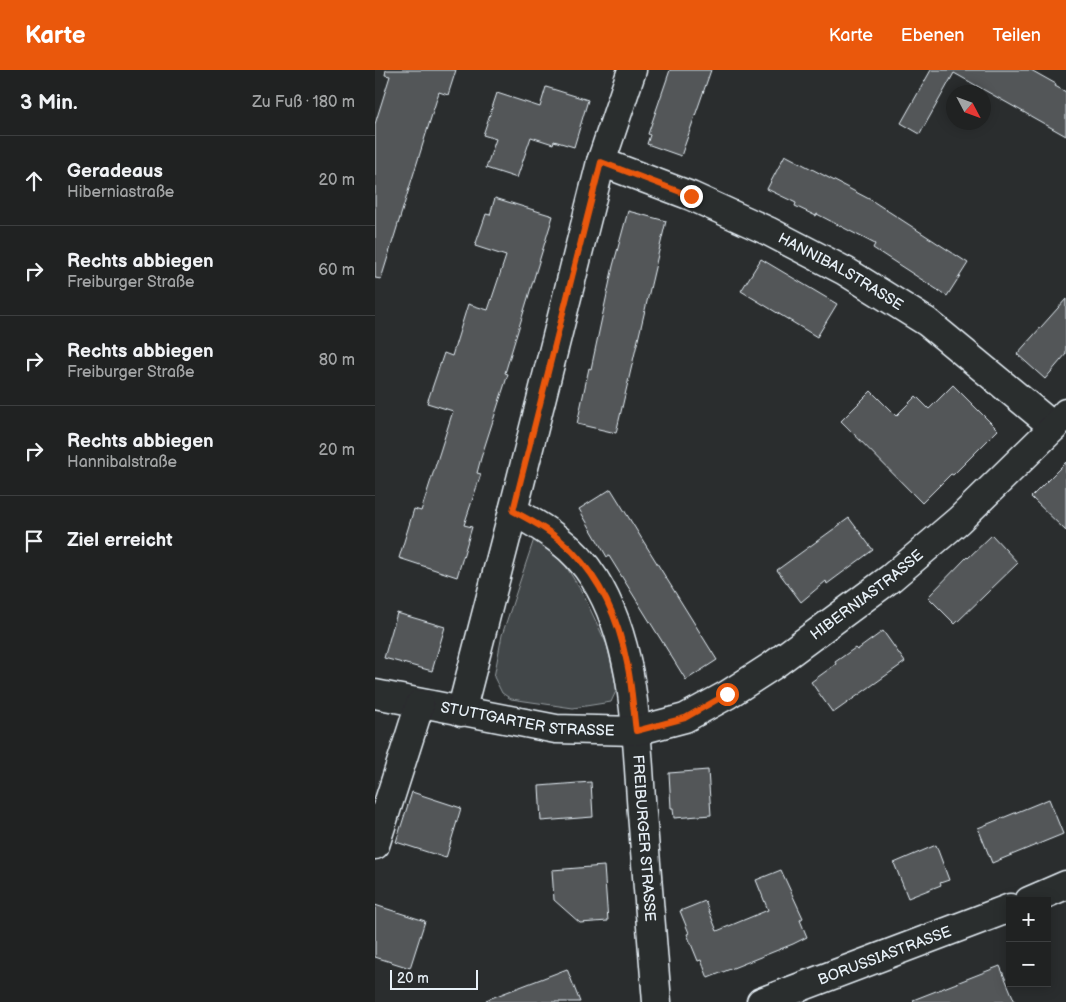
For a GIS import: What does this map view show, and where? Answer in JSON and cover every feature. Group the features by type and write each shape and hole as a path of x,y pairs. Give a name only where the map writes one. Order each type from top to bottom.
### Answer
{"street":[{"path":"461,712 601,162 632,70"},
{"name":"HANNIBALSTRASSE","path":"601,162 691,196 768,231 845,271 927,322 1060,420"},
{"name":"HIBERNIASTRASSE","path":"636,731 685,718 780,660 899,572 959,520 1060,420"},
{"name":"FREIBURGER STRASSE","path":"513,511 545,528 572,550 611,607 627,663 636,731 657,1002"},
{"name":"STUTTGARTER STRASSE","path":"375,688 412,702"},
{"name":"STUTTGARTER STRASSE","path":"375,694 556,730 636,731"},
{"name":"STUTTGARTER STRASSE","path":"375,845 412,702"},
{"path":"1038,897 1066,885"},
{"name":"BORUSSIASTRASSE","path":"761,1002 1006,910"}],"shaded area":[{"path":"535,536 556,550 583,594 607,645 617,689 611,702 573,708 511,699 502,693 494,677 502,635"}],"building":[{"path":"386,70 456,70 448,95 439,92 381,279 375,278 375,124 390,76 385,75"},
{"path":"670,70 711,70 681,156 647,144 650,135 648,134"},
{"path":"931,70 1031,70 1066,92 1066,136 991,94 991,85 975,85 954,73 920,134 901,123"},
{"path":"546,87 588,100 574,147 554,141 553,144 531,137 517,178 486,168 496,139 483,135 497,93 540,107"},
{"path":"785,155 871,200 968,263 947,296 873,248 875,244 817,214 816,216 795,206 796,203 767,189"},
{"path":"495,198 553,216 505,373 508,374 477,473 481,474 464,525 472,527 457,577 399,558 414,509 421,511 453,411 427,403 444,353 452,356 468,304 488,310 506,256 475,246 486,214 490,215"},
{"path":"628,211 666,221 616,433 577,424 613,266"},
{"path":"761,259 837,304 817,337 741,291"},
{"path":"1066,299 1066,354 1045,379 1017,354"},
{"path":"953,385 998,430 922,503 841,421 871,391 896,416 916,396 929,409"},
{"path":"1066,462 1066,531 1031,497"},
{"path":"611,489 717,660 686,680 609,556 607,557 579,509"},
{"path":"849,518 873,550 827,584 826,581 801,602 777,570"},
{"path":"992,535 1018,563 955,624 928,597 967,557"},
{"path":"397,613 445,627 432,671 384,658"},
{"path":"883,631 905,662 833,713 811,682 836,664 835,662 855,648 857,650"},
{"path":"708,770 711,815 674,818 673,808 671,808 669,773"},
{"path":"591,782 593,817 541,821 539,786"},
{"path":"412,792 461,808 446,858 396,842"},
{"path":"1049,799 1063,834 992,863 978,828"},
{"path":"936,845 949,880 908,898 894,863"},
{"path":"604,866 608,921 580,923 554,900 552,870"},
{"path":"781,870 803,918 800,920 807,937 708,978 701,960 698,961 680,911 705,901 717,931 768,910 756,880"},
{"path":"375,905 425,921 410,968 375,957"},
{"path":"1000,966 1006,980 1006,987 1009,987 1015,1002 914,1002 913,1000"},
{"path":"567,969 580,1002 487,1002 486,1000"}],"route":[{"path":"691,196 601,162 513,511 545,528 572,550 593,576 611,607 627,663 636,731 685,718 727,694"}]}
